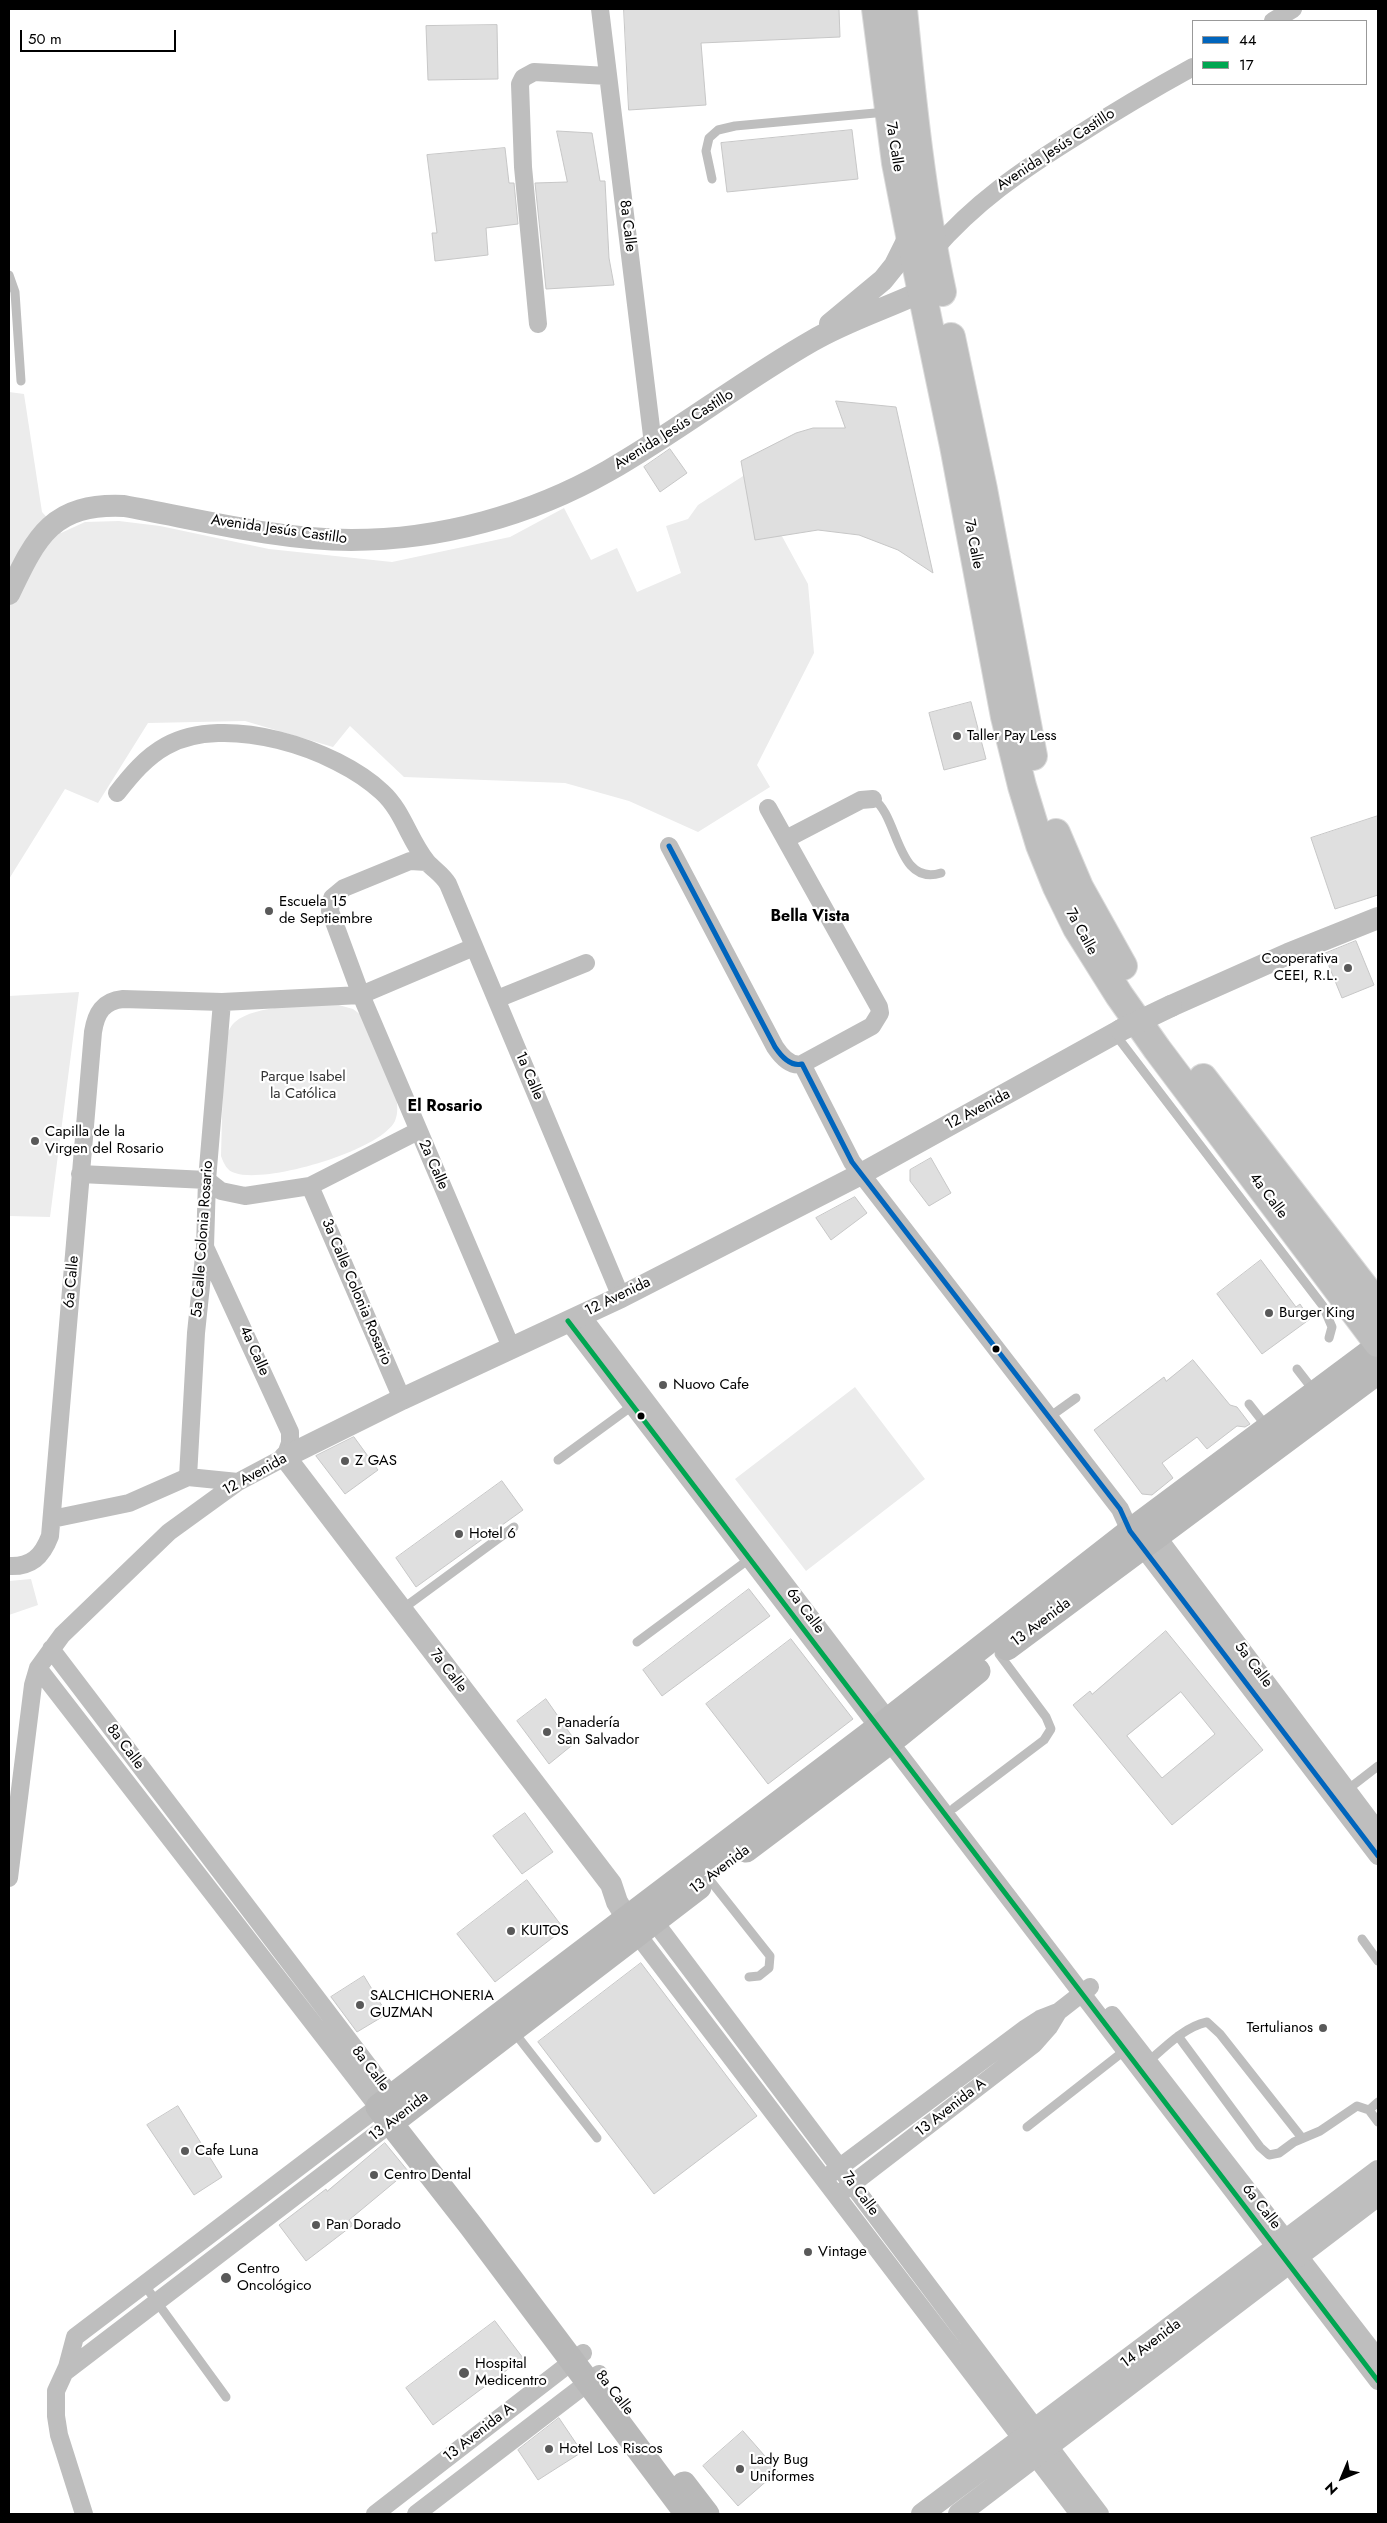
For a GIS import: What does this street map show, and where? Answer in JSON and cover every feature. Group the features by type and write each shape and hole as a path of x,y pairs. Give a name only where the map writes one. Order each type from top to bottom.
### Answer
{"main road":[{"name":"7a Calle","path":"876,9 889,112 910,235 923,292 1005,717 1022,786 1040,845 1057,887 1077,928 1119,995 1164,1044"},
{"name":"7a Calle","path":"903,9 933,251 983,489 1031,749 1060,846 1105,937 1136,988 1164,1044"},
{"name":"4a Calle","path":"1164,1044 1378,1305"},
{"name":"4a Calle","path":"1164,1044 1378,1345"},
{"name":"13 Avenida","path":"391,2110 512,2030 641,1921 709,1878 1138,1528 1267,1427 1316,1393 1378,1345"},
{"name":"13 Avenida","path":"391,2110 889,1731 999,1654 1138,1528 1378,1372"},
{"name":"8a Calle","path":"391,2110 593,2378 687,2514"},
{"name":"8a Calle","path":"593,2378 707,2514"}],"street":[{"name":"8a Calle","path":"600,9 654,444"},
{"path":"1275,20 1294,9"},
{"name":"Avenida Jesús Castillo","path":"933,251 972,209 1000,186 1141,95 1192,68"},
{"path":"538,324 523,167 520,84 523,78 534,72 608,76"},
{"name":"Avenida Jesús Castillo","path":"9,594 30,552 44,531 61,518 80,509 103,505 124,506 313,538 350,540 422,535 487,520 536,505 606,472 654,444 813,340 883,280 895,265 910,235"},
{"name":"Avenida Jesús Castillo","path":"813,340 923,292"},
{"name":"1a Calle","path":"117,793 138,767 167,746 201,734 236,733 276,741 324,754 366,778 396,807 427,862 438,870 448,884 621,1297"},
{"path":"786,840 861,800 872,799"},
{"path":"669,846 775,1047 787,1061 794,1064 802,1064 872,1026 880,1013 879,1007 768,808"},
{"name":"2a Calle","path":"427,862 410,861 344,888 332,898 330,911 333,924 361,995 511,1347"},
{"name":"12 Avenida","path":"9,1878 27,1721 38,1668 51,1649 106,1591 169,1532 238,1482 402,1399 621,1297 861,1174 1118,1032 1288,954 1378,918"},
{"path":"222,1002 361,995 474,946"},
{"path":"497,999 586,963"},
{"name":"6a Calle","path":"9,1566 27,1564 36,1560 42,1554 50,1536 92,1032 97,1015 106,1003 123,999 222,1002"},
{"name":"5a Calle Colonia Rosario","path":"188,1478 196,1333 205,1247 206,1180 222,1002"},
{"name":"5a Calle","path":"802,1064 845,1152 861,1174 1048,1418 1138,1528 1378,1831"},
{"path":"80,1174 206,1180 221,1191 245,1196 310,1186 418,1131"},
{"name":"3a Calle Colonia Rosario","path":"310,1186 402,1399"},
{"name":"4a Calle","path":"205,1247 290,1432 290,1443 285,1457"},
{"name":"6a Calle","path":"574,1318 632,1406 686,1465"},
{"name":"6a Calle","path":"574,1318 1086,1990 1148,2062 1288,2252 1378,2381"},
{"name":"7a Calle","path":"285,1457 611,1884 630,1893 641,1921 836,2196 1036,2443 1100,2514"},
{"path":"52,1519 129,1503 188,1478 238,1482"},
{"name":"5a Calle","path":"1138,1528 1378,1856"},
{"name":"8a Calle","path":"51,1649 391,2110"},
{"name":"8a Calle","path":"38,1668 391,2110"},
{"name":"6a Calle","path":"889,1731 954,1808 1086,1990 1124,2051 1288,2252 1378,2358"},
{"name":"7a Calle","path":"641,1921 840,2167 1036,2443 1079,2514"},
{"name":"13 Avenida A","path":"824,2180 1026,2028 1040,2018 1058,2012 1086,1990"},
{"name":"13 Avenida A","path":"836,2196 1034,2044 1050,2027 1058,2012"},
{"name":"13 Avenida","path":"65,2372 72,2343 77,2334 143,2283 391,2110"},
{"name":"13 Avenida","path":"65,2372 156,2302 391,2110"},
{"name":"14 Avenida","path":"1288,2252 1378,2171"},
{"name":"14 Avenida","path":"922,2514 1036,2443 1288,2252 1378,2195"},
{"name":"13 Avenida A","path":"376,2514 577,2357"},
{"path":"65,2372 56,2391 58,2425 84,2514"},
{"name":"13 Avenida A","path":"416,2514 593,2378"},
{"name":"14 Avenida","path":"959,2514 1036,2443"}],"lane":[{"path":"712,179 706,151 708,138 718,130 735,126 889,112"},
{"path":"9,275 15,292 22,381"},
{"path":"872,799 882,806 887,814 902,854 908,862 924,874 941,873"},
{"path":"1118,1032 1323,1306 1332,1327 1329,1338"},
{"path":"1297,1369 1316,1393"},
{"path":"1048,1418 1076,1398"},
{"path":"1249,1404 1267,1427"},
{"path":"558,1460 632,1406"},
{"path":"401,1610 514,1527"},
{"path":"637,1642 754,1555"},
{"path":"954,1808 1044,1740 1051,1729 1046,1717 999,1654"},
{"path":"1347,1790 1378,1766"},
{"path":"709,1878 770,1956 768,1968 759,1976 749,1977"},
{"path":"1362,1939 1378,1961"},
{"path":"1148,2062 1178,2036 1200,2023 1206,2022 1212,2026 1302,2138"},
{"path":"512,2030 597,2138"},
{"path":"1178,2036 1260,2147 1270,2155 1279,2153 1302,2138 1320,2130 1357,2106 1368,2110 1378,2122"},
{"path":"1027,2127 1124,2051"},
{"path":"1368,2110 1378,2102"},
{"path":"143,2283 226,2397"}],"green space":[{"path":"9,392 24,394 42,512 61,533 85,522 119,521 160,526 269,549 392,562 510,537 564,508 591,560 617,548 637,592 681,573 666,526 688,519 698,505 754,469 765,505 808,584 814,653 757,765 770,787 698,832 629,801 565,783 404,777 350,726 333,747 245,721 148,723 98,803 65,789 9,879"},
{"path":"79,992 50,1217 9,1216 9,996"},
{"name":"Parque Isabel la Católica","path":"335,1004 353,1009 361,1015 387,1068 392,1083 396,1098 397,1111 395,1121 385,1132 368,1143 346,1154 321,1162 271,1174 250,1175 230,1171 221,1156 224,1042 232,1026 244,1016 269,1009"},
{"path":"855,1387 925,1479 806,1571 735,1479"},
{"path":"31,1579 38,1605 9,1615 9,1581"}],"building":[{"path":"624,9 839,9 840,37 701,43 706,105 629,110"},
{"path":"497,25 498,79 428,80 426,26"},
{"path":"852,130 858,179 727,192 721,143"},
{"path":"557,131 592,133 600,181 605,181 609,258 614,285 546,289 535,183 567,182"},
{"path":"505,148 509,183 514,183 518,224 486,228 488,255 435,261 432,233 437,233 427,155"},
{"path":"836,401 896,407 933,573 898,550 859,535 818,530 755,540 741,461 796,433 813,428 845,428"},
{"path":"670,449 687,473 660,492 644,467"},
{"name":"Taller Pay Less","path":"971,702 986,759 944,770 929,713"},
{"path":"1378,816 1378,895 1335,909 1311,838"},
{"name":"Cooperativa CEEI, R.L.","path":"1356,941 1374,985 1342,998 1324,954"},
{"path":"931,1158 951,1193 929,1206 910,1181 910,1170"},
{"path":"855,1197 867,1213 831,1240 816,1218"},
{"name":"Burger King","path":"1261,1260 1296,1307 1300,1304 1310,1319 1262,1354 1217,1294"},
{"path":"1193,1360 1230,1405 1237,1407 1250,1424 1245,1427 1237,1426 1207,1449 1197,1437 1162,1463 1173,1478 1152,1495 1142,1494 1094,1430 1164,1377 1166,1381"},
{"name":"Z GAS","path":"354,1437 378,1470 345,1494 316,1456"},
{"name":"Hotel 6","path":"502,1481 523,1510 416,1587 396,1558"},
{"path":"749,1589 770,1616 662,1696 643,1670"},
{"path":"1166,1631 1263,1750 1172,1825 1073,1705 1090,1691 1092,1694","holes":["1181,1692 1215,1734 1162,1778 1127,1736"]},
{"path":"791,1639 853,1719 768,1784 706,1704"},
{"name":"Panadería San Salvador","path":"546,1699 576,1742 549,1764 517,1721"},
{"path":"525,1813 553,1852 522,1874 493,1836"},
{"name":"KUITOS","path":"527,1880 564,1929 495,1982 457,1934"},
{"path":"641,1963 757,2116 654,2194 538,2042"},
{"name":"SALCHICHONERIA GUZMAN","path":"364,1976 387,2014 357,2032 331,1997"},
{"name":"Cafe Luna","path":"178,2106 222,2177 194,2195 147,2125"},
{"path":"385,2143 408,2171 349,2220 353,2225 306,2261 279,2225 326,2189 327,2191"},
{"name":"Hospital Medicentro","path":"495,2321 523,2358 433,2425 406,2388"},
{"name":"Hotel Los Riscos","path":"559,2418 582,2452 538,2480 518,2450"},
{"name":"Lady Bug Uniformes","path":"743,2431 778,2471 738,2506 703,2466"}],"transit line":[{"name":"44","path":"669,846 775,1047 790,1062 798,1065 802,1064 852,1162 1120,1509 1130,1531 1378,1856"},
{"name":"17","path":"568,1321 1378,2381"}],"place":[{"name":"Taller Pay Less","path":"957,736"},
{"name":"Escuela 15 de Septiembre","path":"269,911"},
{"name":"Cooperativa CEEI, R.L.","path":"1348,968"},
{"name":"Capilla de la Virgen del Rosario","path":"35,1141"},
{"name":"Burger King","path":"1269,1313"},
{"name":"Nuovo Cafe","path":"663,1385"},
{"name":"Z GAS","path":"345,1461"},
{"name":"Hotel 6","path":"459,1534"},
{"name":"Panadería San Salvador","path":"547,1732"},
{"name":"KUITOS","path":"511,1931"},
{"name":"SALCHICHONERIA GUZMAN","path":"360,2005"},
{"name":"Tertulianos","path":"1323,2028"},
{"name":"Cafe Luna","path":"185,2151"},
{"name":"Centro Dental","path":"374,2175"},
{"name":"Pan Dorado","path":"316,2225"},
{"name":"Vintage","path":"808,2252"},
{"name":"Centro Oncológico","path":"226,2278"},
{"name":"Hospital Medicentro","path":"464,2373"},
{"name":"Hotel Los Riscos","path":"549,2449"},
{"name":"Lady Bug Uniformes","path":"740,2469"}],"district":[{"name":"Bella Vista","path":"810,917"},
{"name":"El Rosario","path":"445,1107"}]}
